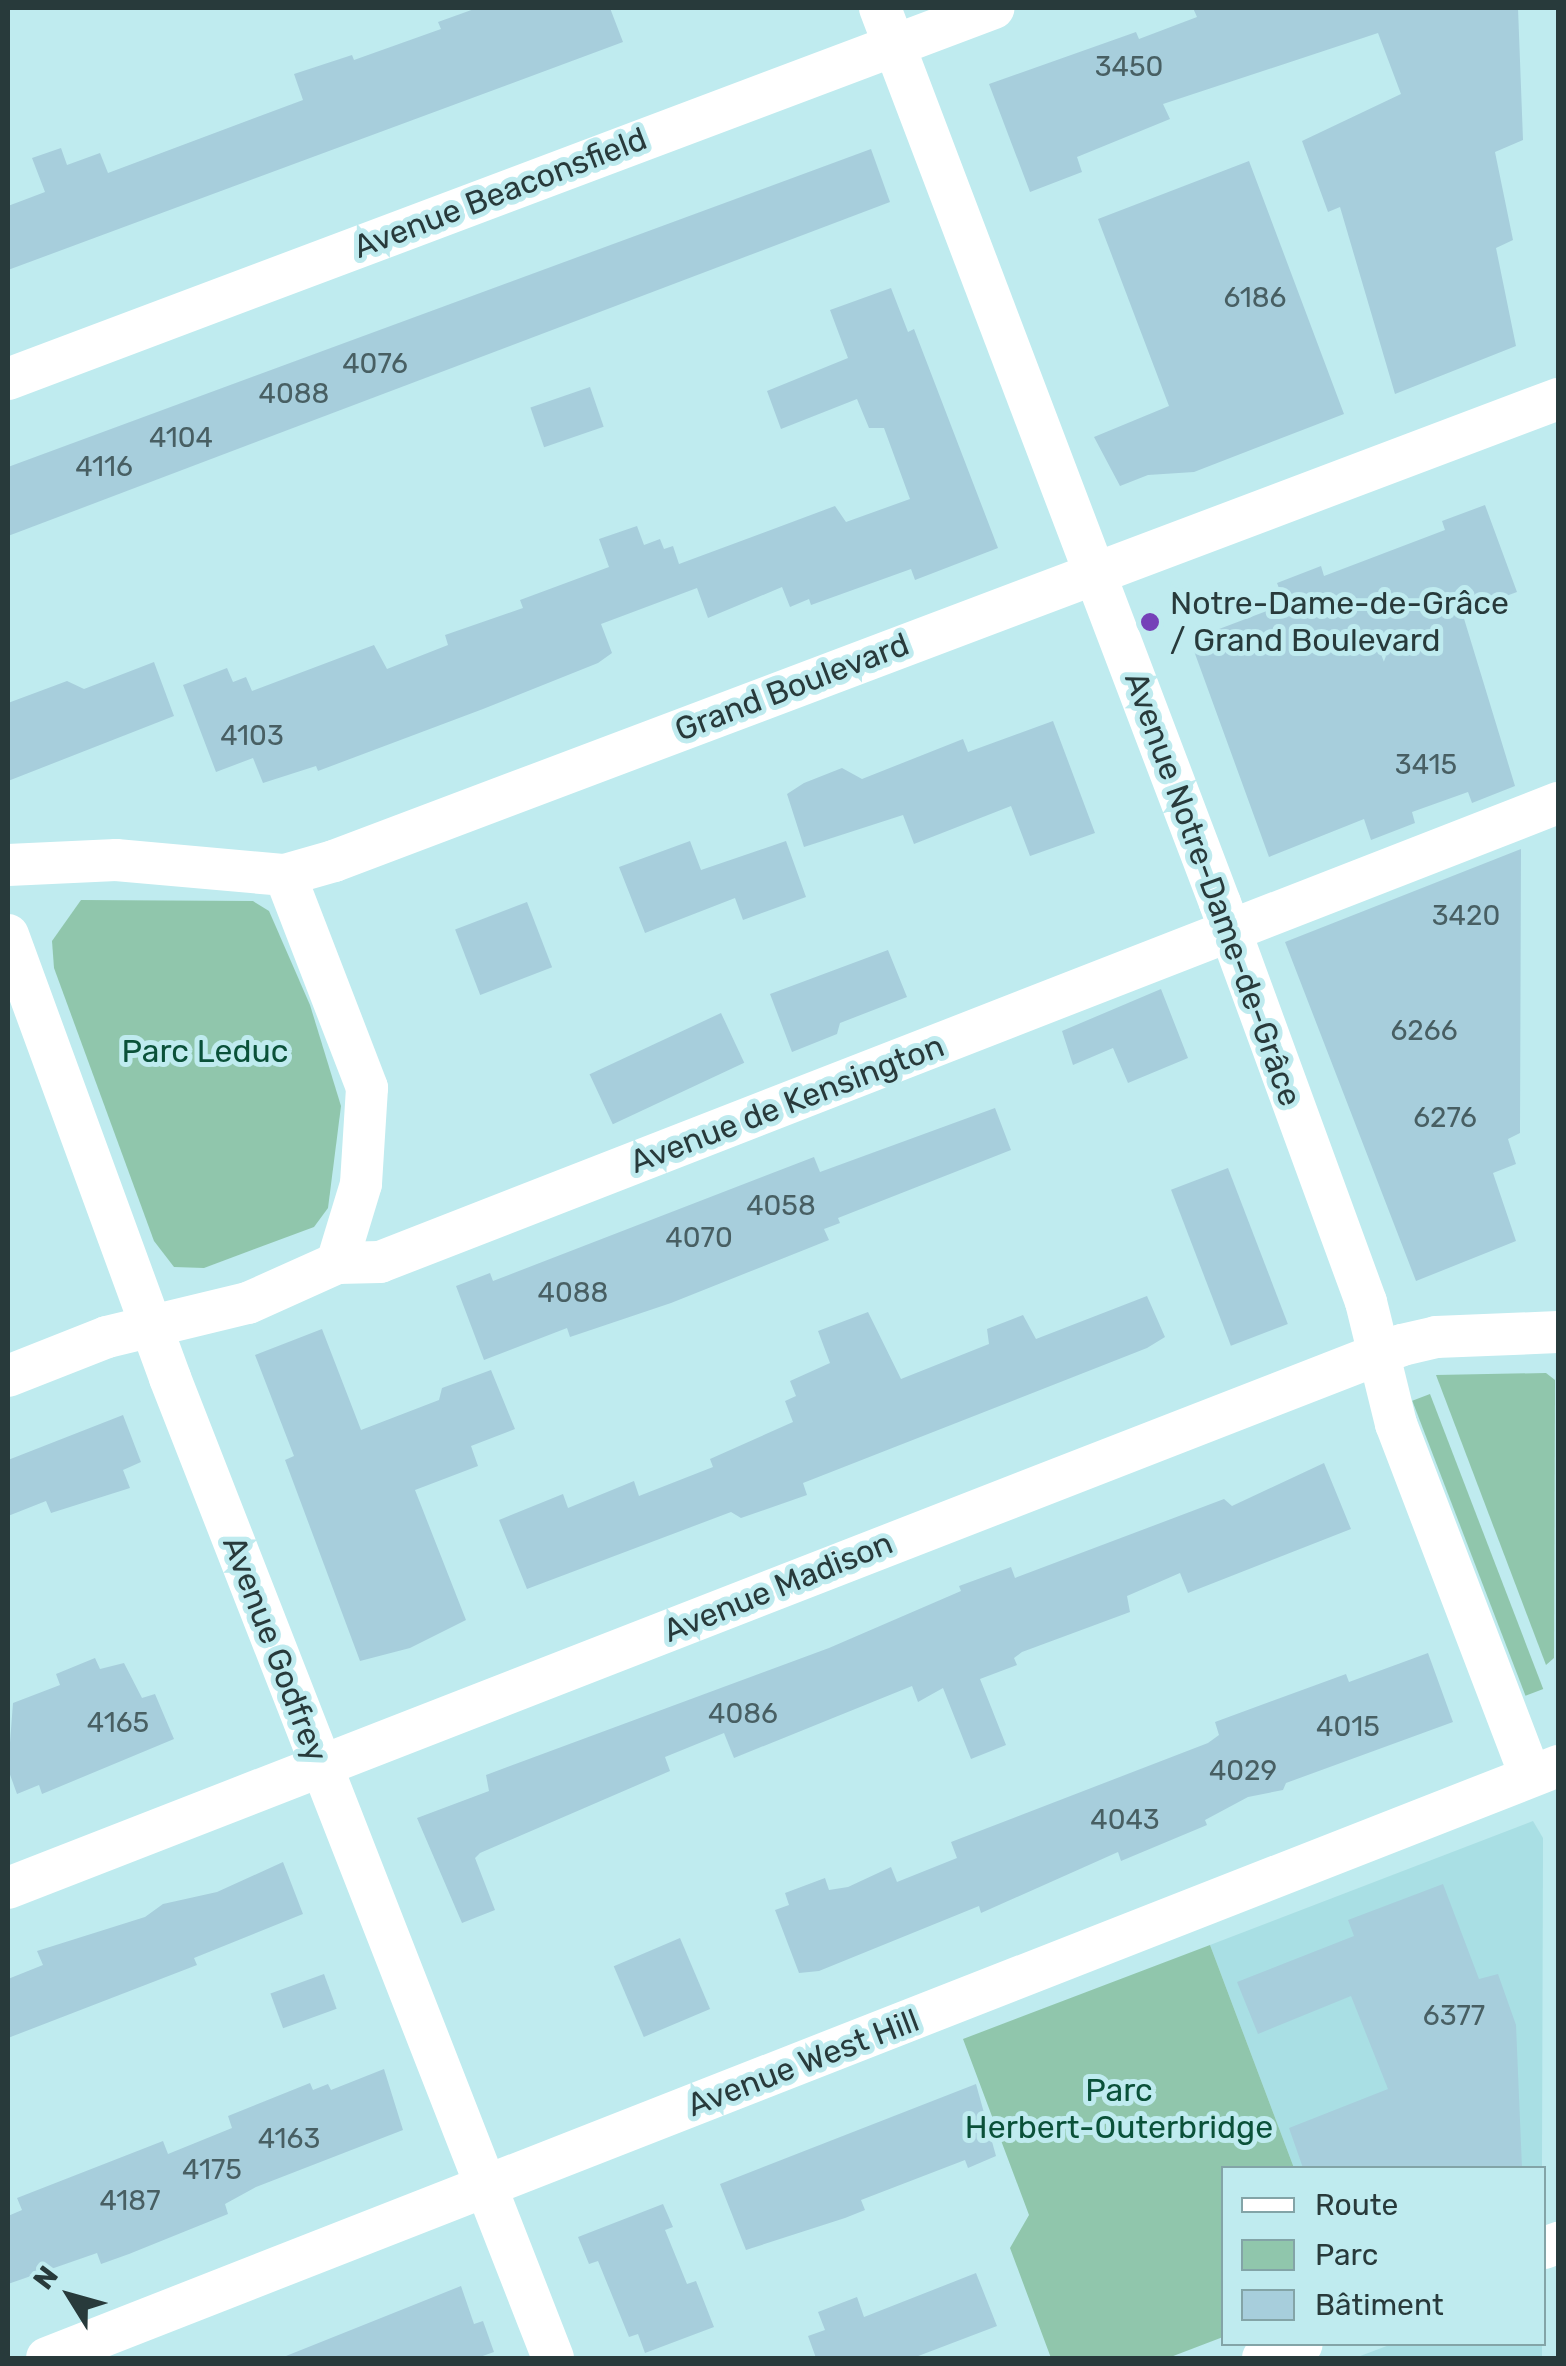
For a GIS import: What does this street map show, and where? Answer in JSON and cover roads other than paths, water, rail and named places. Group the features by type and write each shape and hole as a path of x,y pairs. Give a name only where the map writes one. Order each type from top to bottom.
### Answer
{"street":[{"name":"Avenue Beaconsfield","path":"8,379 887,26 994,8"},
{"name":"Avenue Notre-Dame-de-Grâce","path":"887,26 1230,931 1366,1302 1396,1424 1544,1770"},
{"name":"Grand Boulevard","path":"8,865 116,860 286,875 1558,399"},
{"name":"Avenue de Kensington","path":"8,1376 150,1324 248,1303 337,1262 380,1262 1558,803"},
{"path":"286,875 367,1088 361,1184 337,1262"},
{"name":"Avenue Godfrey","path":"8,936 150,1324 320,1767 554,2358"},
{"name":"Avenue Madison","path":"8,1888 1378,1355 1436,1337 1558,1332"},
{"name":"Avenue West Hill","path":"48,2358 1544,1770"},
{"path":"1264,2358 1297,2346"}],"place":[{"name":"Notre-Dame-de-Grâce / Grand Boulevard","path":"1150,622"}],"park label":[{"name":"Parc Leduc","path":"205,1051"},
{"name":"Parc Herbert-Outerbridge","path":"1119,2110"}]}
